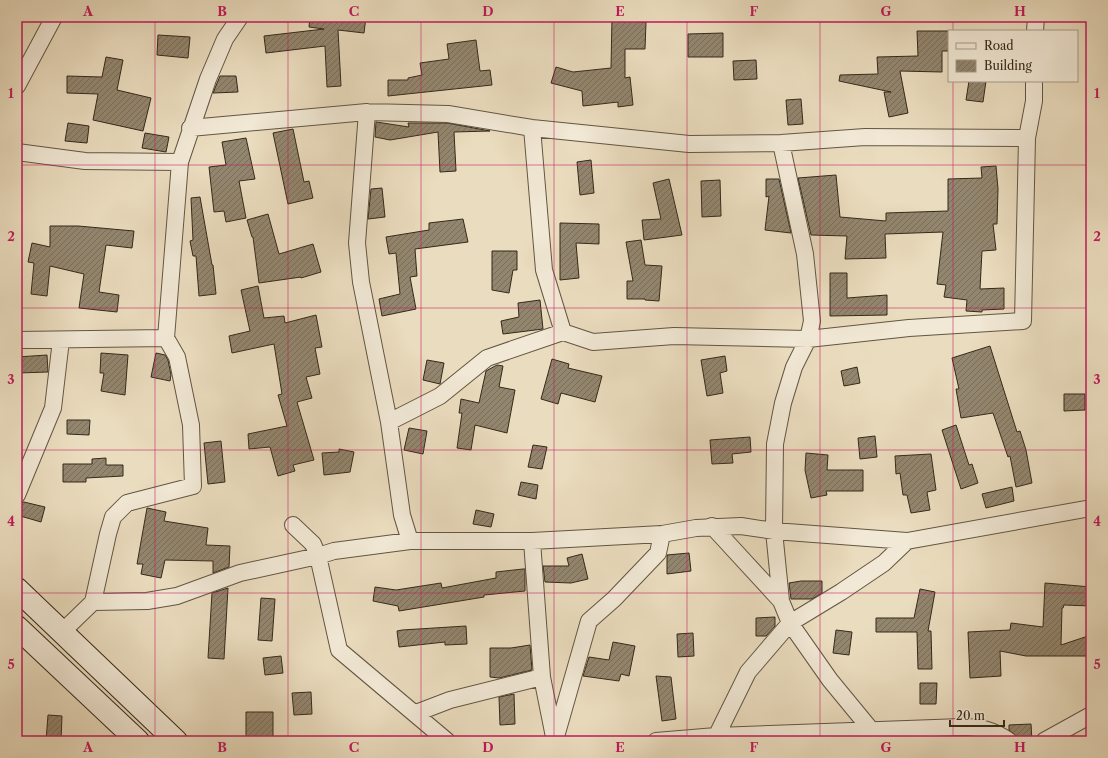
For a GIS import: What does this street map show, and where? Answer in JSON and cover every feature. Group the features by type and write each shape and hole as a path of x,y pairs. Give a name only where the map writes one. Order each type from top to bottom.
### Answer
{"main road":[{"path":"17,589 176,741"},
{"path":"17,627 138,741"}],"street":[{"path":"17,86 54,17"},
{"path":"62,632 93,602 113,517 127,503 193,486 192,425 177,357 166,338 180,162 190,128 208,80 225,39 240,17"},
{"path":"1035,30 1036,17"},
{"path":"389,422 440,396 487,358 563,332 593,342 674,336 808,340 909,328 1023,321 1027,138 1034,101 1034,82"},
{"path":"190,128 367,112 448,114 532,128 690,144 781,143 865,138 1027,138"},
{"path":"367,112 357,243 361,282 389,422 402,515 410,541"},
{"path":"532,128 544,270 563,332"},
{"path":"781,143 805,254 812,321 808,340 794,367 783,403 775,444 774,531 781,601 790,623 830,680 872,731"},
{"path":"17,152 85,161 180,162"},
{"path":"17,340 166,338"},
{"path":"17,495 52,408 62,340"},
{"path":"93,602 147,601 177,596 240,573 318,556 334,551 410,541 532,541 662,534 712,526 741,526 774,531 908,541 1091,508"},
{"path":"293,526 313,544 318,556 339,650 416,713 447,741"},
{"path":"712,526 781,601"},
{"path":"555,741 589,622 614,599 658,552 662,534"},
{"path":"532,541 542,677 555,741"},
{"path":"715,738 748,672 790,623 841,592 884,562 908,541"},
{"path":"416,713 450,700 542,677"},
{"path":"1044,741 1091,715"},
{"path":"656,741 981,727 992,730 1009,741"}],"building":[{"path":"310,17 366,17 364,33 338,30 341,86 327,87 325,46 266,53 264,36 324,29 309,27"},
{"path":"612,17 639,17 638,22 646,22 645,49 625,49 625,78 630,77 633,105 618,107 618,102 583,106 582,91 551,83 556,67 573,72 611,68"},
{"path":"917,31 948,31 948,51 942,51 942,72 900,71 908,113 889,117 884,92 891,92 839,81 840,75 878,74 877,57 918,56"},
{"path":"723,33 723,57 688,57 688,34"},
{"path":"158,35 190,37 188,58 157,55"},
{"path":"476,40 480,71 490,70 492,85 388,96 388,80 408,80 408,78 422,75 420,63 449,59 447,44"},
{"path":"106,57 123,60 117,90 151,98 143,131 93,120 98,94 67,93 67,76 102,77"},
{"path":"756,60 757,79 734,80 733,61"},
{"path":"220,76 236,76 238,92 213,93"},
{"path":"969,82 986,82 983,102 966,100"},
{"path":"801,99 803,124 788,125 786,100"},
{"path":"376,122 409,127 408,123 447,123 490,131 454,132 456,171 440,172 438,132 390,140 375,137"},
{"path":"68,123 89,126 87,143 65,141"},
{"path":"293,129 304,182 309,181 313,198 288,204 273,133"},
{"path":"145,133 169,137 166,152 142,148"},
{"path":"246,138 255,179 239,181 246,218 226,222 224,211 214,212 209,167 226,165 222,142"},
{"path":"591,160 594,193 580,195 577,162"},
{"path":"996,166 998,189 997,224 993,224 996,250 982,251 980,289 1004,288 1004,309 982,310 982,312 966,311 967,300 944,297 946,285 937,284 943,232 885,234 886,258 845,259 847,236 811,235 798,178 836,175 840,217 886,221 886,213 948,211 948,179 982,178 981,167"},
{"path":"669,179 682,235 644,240 642,220 661,219 653,183"},
{"path":"766,179 779,179 791,233 765,230 769,196 766,197"},
{"path":"720,180 721,216 702,217 701,181"},
{"path":"382,188 385,217 368,219 371,189"},
{"path":"200,197 213,265 216,294 199,296 196,256 193,256 190,241 193,240 191,198"},
{"path":"268,214 279,254 313,244 321,272 301,278 259,283 253,237 247,220"},
{"path":"463,219 468,242 415,249 417,276 410,277 416,309 382,316 379,299 400,294 396,253 389,254 386,237 429,230 429,223"},
{"path":"560,223 599,224 599,244 576,243 579,278 560,280"},
{"path":"50,226 78,226 134,231 132,248 106,245 99,292 119,295 117,312 79,308 84,274 50,266 47,296 31,294 34,263 28,262 32,243 50,247"},
{"path":"641,240 645,265 662,266 659,301 627,299 627,281 633,281 626,242"},
{"path":"492,251 517,251 517,270 513,270 509,293 492,290"},
{"path":"830,273 847,273 847,298 887,295 887,315 830,316"},
{"path":"258,286 264,318 284,316 285,323 316,315 322,347 315,348 320,374 306,377 312,398 297,402 314,460 293,465 295,471 278,476 270,447 249,449 248,434 287,426 278,395 282,394 274,344 232,353 229,336 250,331 241,290"},
{"path":"540,300 543,329 503,334 501,321 519,317 518,303"},
{"path":"990,346 1017,432 1020,431 1026,450 1032,483 1016,487 1010,456 1008,457 993,413 961,418 956,389 959,389 952,358"},
{"path":"101,353 128,355 125,395 101,391 104,373 100,373"},
{"path":"156,353 165,355 168,360 171,375 170,381 151,377"},
{"path":"47,355 48,372 17,373 17,357"},
{"path":"725,356 727,371 720,373 723,393 707,396 701,360"},
{"path":"552,359 569,364 568,368 602,376 595,402 561,393 558,404 541,399"},
{"path":"427,360 444,363 440,384 423,380"},
{"path":"497,365 503,366 499,387 515,390 507,433 475,425 471,450 457,448 462,413 459,413 461,399 479,403 486,371"},
{"path":"857,367 860,383 844,386 841,371"},
{"path":"1064,394 1085,394 1085,410 1064,411"},
{"path":"67,420 90,420 89,435 67,434"},
{"path":"956,425 969,465 972,464 978,483 961,489 942,430"},
{"path":"409,428 427,431 423,454 404,450"},
{"path":"875,436 877,457 860,459 858,438"},
{"path":"750,437 751,452 732,454 733,463 712,464 710,440"},
{"path":"221,441 225,482 208,484 204,443"},
{"path":"533,445 547,447 542,469 528,467"},
{"path":"339,449 354,452 350,472 324,475 322,453 339,452"},
{"path":"806,453 828,455 827,470 863,470 863,491 826,491 827,495 811,498 805,470"},
{"path":"931,454 936,490 927,492 930,510 911,513 907,495 903,495 900,473 896,474 895,456"},
{"path":"106,458 106,465 123,465 123,476 86,478 86,482 63,482 63,464 92,464 92,459"},
{"path":"521,482 538,485 536,499 518,495"},
{"path":"1012,487 1014,501 986,508 982,494"},
{"path":"24,502 45,507 41,522 17,515 17,504"},
{"path":"147,508 166,512 164,521 208,528 206,545 230,546 229,567 213,573 213,561 165,560 161,578 141,574 143,564 137,564"},
{"path":"476,510 494,514 491,527 473,524"},
{"path":"689,553 691,571 667,574 667,555"},
{"path":"582,554 588,579 571,583 545,582 543,566 569,566 567,558"},
{"path":"525,569 525,591 484,595 484,597 399,611 398,606 373,601 375,587 396,590 441,583 442,588 496,578 496,572"},
{"path":"801,581 822,581 822,593 812,599 791,599 789,583"},
{"path":"1045,583 1091,587 1091,606 1064,605 1062,608 1061,645 1091,635 1091,656 1026,656 1000,651 1001,676 970,678 968,632 1010,630 1011,623 1043,627"},
{"path":"228,588 224,659 208,658 212,593"},
{"path":"920,589 935,592 928,631 931,631 932,669 918,669 917,632 876,632 876,618 914,618"},
{"path":"261,598 275,599 272,641 258,640"},
{"path":"775,617 775,626 766,636 756,636 756,618"},
{"path":"466,626 467,644 445,645 445,642 399,647 397,631"},
{"path":"836,630 852,632 849,655 833,653"},
{"path":"693,633 694,656 678,657 677,634"},
{"path":"613,642 635,646 629,676 621,674 619,681 583,676 589,657 609,660"},
{"path":"530,645 532,670 499,678 490,677 490,648 511,648"},
{"path":"281,656 283,673 265,675 263,658"},
{"path":"656,676 671,677 676,719 662,721"},
{"path":"920,683 937,683 936,704 920,704"},
{"path":"311,692 312,714 294,715 292,693"},
{"path":"514,694 515,724 500,725 499,697"},
{"path":"246,712 273,712 273,740 246,739"},
{"path":"48,715 62,716 61,741 46,741"},
{"path":"1031,724 1032,741 1018,741 1017,737 1009,730 1009,725"}]}
